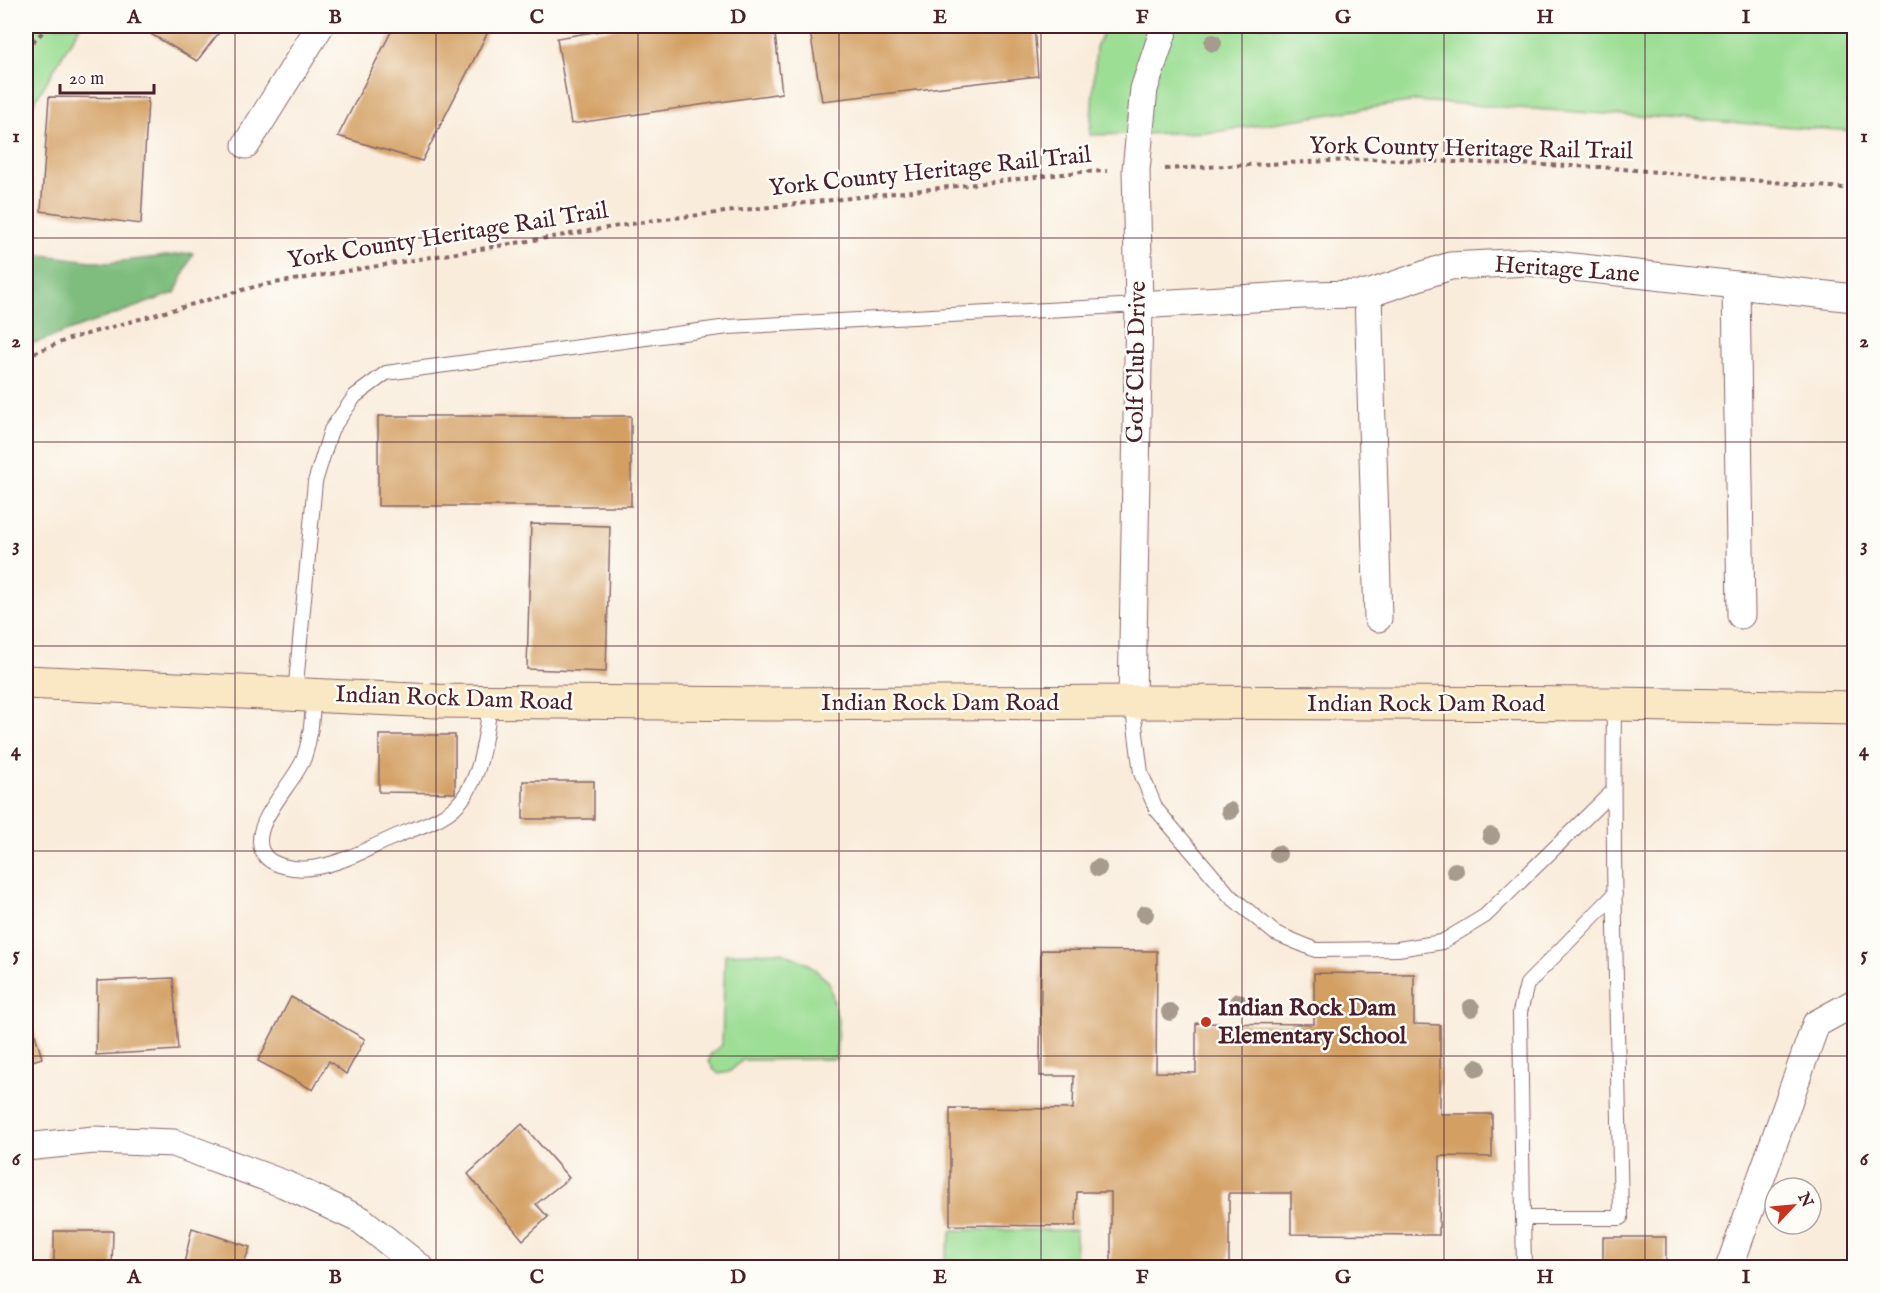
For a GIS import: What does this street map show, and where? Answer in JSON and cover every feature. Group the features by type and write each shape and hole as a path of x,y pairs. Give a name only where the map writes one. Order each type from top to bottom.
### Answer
{"street":[{"path":"246,145 320,26"},
{"name":"Golf Club Drive","path":"1132,702 1139,305 1136,170 1144,89 1165,26"},
{"name":"Heritage Lane","path":"1139,305 1302,295 1368,294 1450,266 1528,262 1854,298"},
{"path":"1736,285 1741,615"},
{"path":"1368,294 1378,618"},
{"name":"Indian Rock Dam Road","path":"26,681 491,702 1614,704 1854,708"},
{"path":"1729,1268 1816,1024 1854,1003"},
{"path":"26,1147 94,1140 174,1143 284,1184 361,1220 421,1268"}],"lane":[{"path":"491,702 473,782 454,808 433,820 332,864 294,868 275,863 262,853 259,838 265,820 303,760 313,722 304,695 315,482 331,430 355,396 386,373 728,327 1139,305"},
{"path":"1132,702 1142,773 1156,809 1230,896 1275,933 1316,950 1398,949 1442,942 1485,916 1613,791"},
{"path":"1523,1218 1621,1218 1613,791 1614,704"},
{"path":"1524,1268 1520,1012 1527,984 1615,894"}],"path":[{"path":"26,48 49,26"},
{"name":"York County Heritage Rail Trail","path":"26,356 69,339 257,286 655,220 1082,172 1370,159 1600,167 1854,189"}],"green space":[{"path":"26,26 80,26 26,116"},
{"path":"1106,26 1854,26 1854,131 1415,101 1215,132 1090,135 1096,47"},
{"path":"26,253 107,263 193,253 175,293 26,346"},
{"path":"781,952 807,963 829,982 838,1020 836,1059 743,1060 729,1072 719,1074 709,1061 710,1055 722,1045 725,954"},
{"path":"952,1230 1076,1230 1075,1267 943,1267"}],"building":[{"path":"137,26 224,26 197,61"},
{"path":"394,26 491,26 422,161 338,136"},
{"path":"629,26 774,26 782,93 571,124 557,38"},
{"path":"809,26 1034,26 1038,76 822,101"},
{"path":"49,97 148,98 141,224 41,211"},
{"path":"378,416 631,416 631,506 378,506"},
{"path":"531,524 610,526 606,672 527,669"},
{"path":"379,735 455,735 455,793 379,792"},
{"path":"523,781 594,781 594,819 523,819"},
{"path":"1041,950 1157,951 1156,1072 1196,1073 1196,1023 1314,1024 1314,973 1414,974 1414,1024 1440,1025 1440,1114 1492,1114 1492,1157 1440,1156 1439,1235 1291,1234 1291,1193 1229,1193 1229,1268 1111,1268 1111,1192 1077,1192 1076,1226 950,1225 950,1108 1073,1109 1074,1076 1040,1076"},
{"path":"173,978 178,1050 96,1055 97,981"},
{"path":"291,997 365,1039 346,1074 329,1061 313,1090 258,1061"},
{"path":"26,1004 42,1058 26,1063"},
{"path":"522,1124 569,1178 536,1204 548,1217 523,1240 468,1174"},
{"path":"192,1228 250,1247 242,1268 183,1268"},
{"path":"54,1231 113,1231 112,1268 54,1268"},
{"path":"1603,1237 1666,1237 1666,1268 1603,1268"}],"place":[{"name":"Indian Rock Dam Elementary School","path":"1206,1022"}]}
